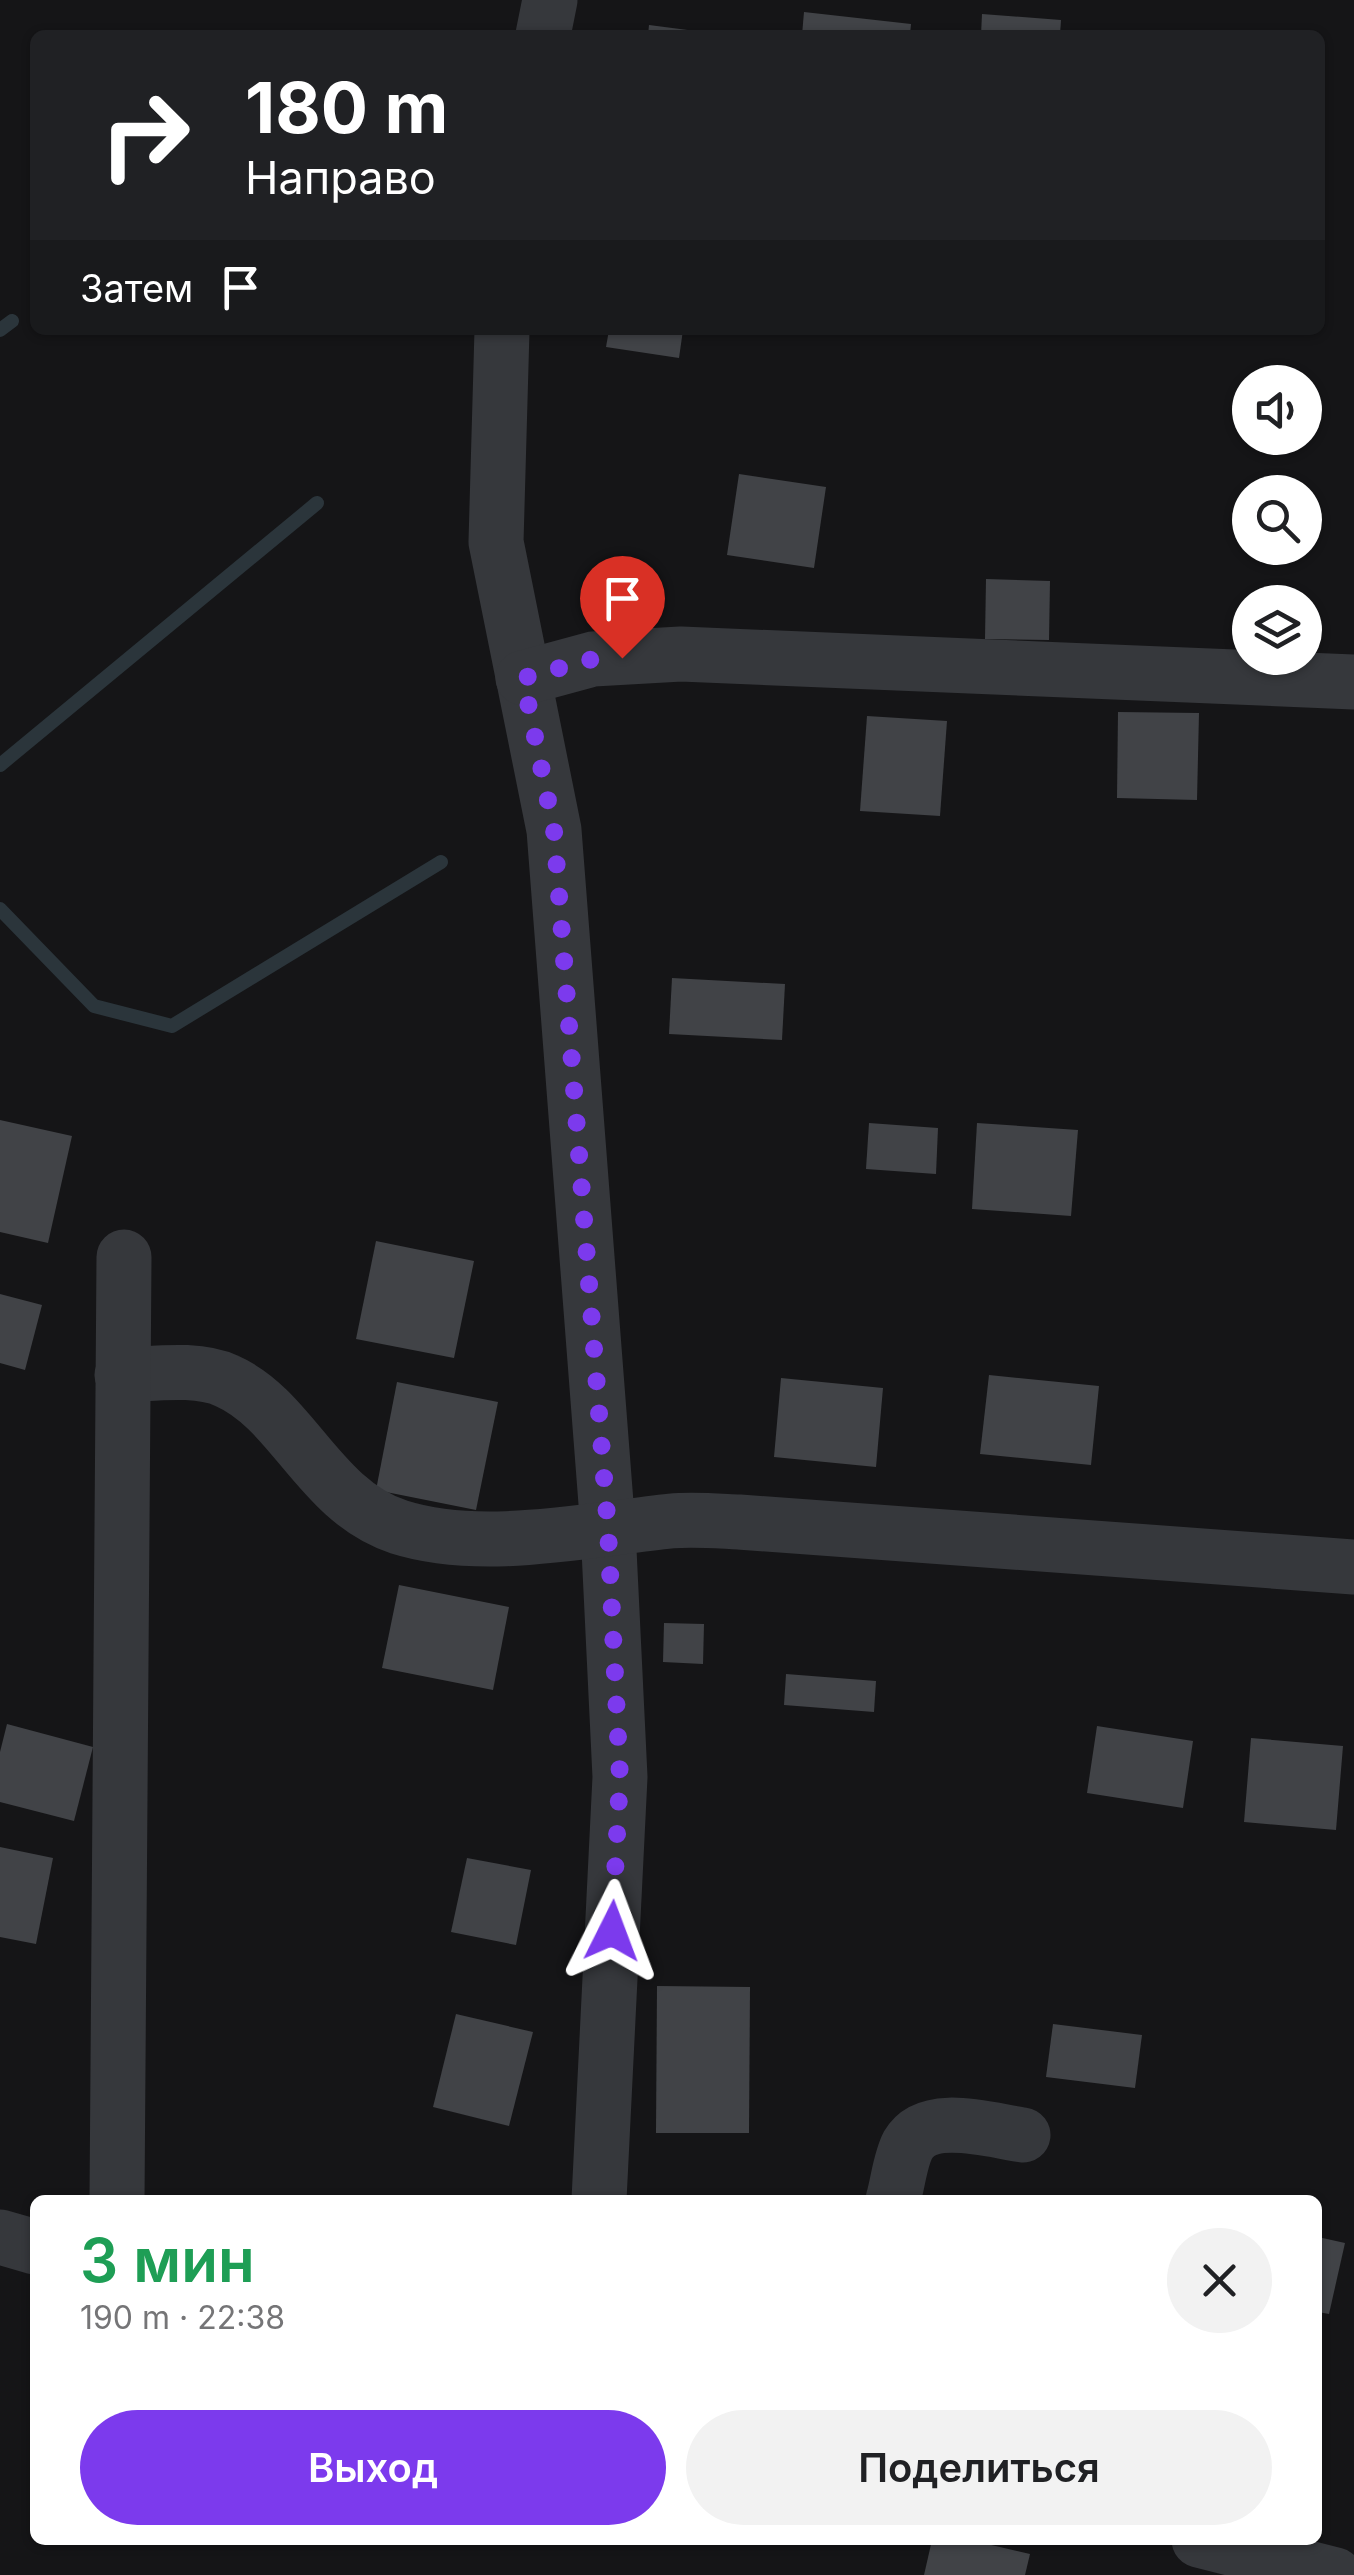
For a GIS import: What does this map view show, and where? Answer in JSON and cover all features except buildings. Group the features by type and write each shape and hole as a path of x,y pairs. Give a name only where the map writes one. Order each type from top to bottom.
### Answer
{"street":[{"path":"544,30 550,0"},
{"path":"502,335 496,542 554,830 608,1529 620,1778 598,2195"},
{"path":"523,678 593,659 681,654 1354,682"},
{"path":"117,2195 124,1257"},
{"path":"122,1374 193,1374 225,1379 252,1395 352,1504 398,1527 466,1539 676,1520 1354,1567"},
{"path":"894,2195 909,2144 928,2128 957,2126 1023,2136"},
{"path":"0,2237 30,2246"},
{"path":"1218,2545 1335,2575"}],"waterway":[{"path":"0,330 12,321"},
{"path":"0,765 317,503"},
{"path":"0,909 94,1006 172,1026 441,862"}],"route":[{"path":"612,1931 620,1778 608,1529 554,830 523,678 593,659 622,658"}]}
